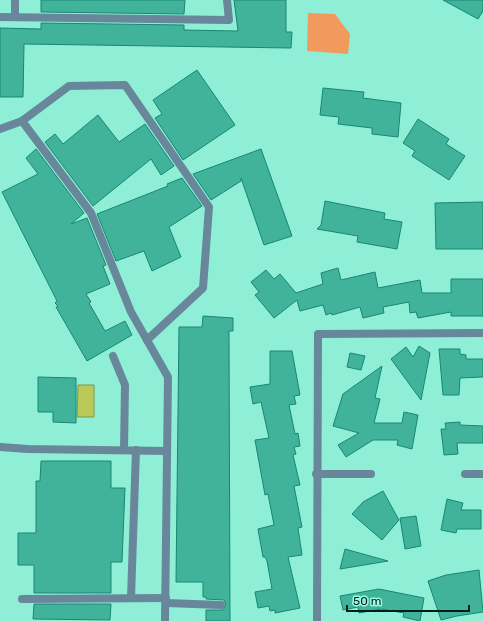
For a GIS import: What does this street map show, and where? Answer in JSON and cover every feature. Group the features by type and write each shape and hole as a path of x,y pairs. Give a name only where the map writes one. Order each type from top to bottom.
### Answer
{"lane":[{"path":"15,0 15,17"},
{"path":"0,17 229,20 227,0"},
{"path":"0,129 22,121 69,86 125,86 209,207 203,288 148,340"},
{"path":"22,121 91,212 131,312 168,377 165,621"},
{"path":"317,621 316,474 318,334 483,333"},
{"path":"113,356 125,385 124,450"},
{"path":"0,447 167,451"},
{"path":"131,598 136,450"},
{"path":"316,474 371,474"},
{"path":"466,474 483,474"},
{"path":"22,599 131,598 221,605"}],"shaded area":[{"path":"308,13 335,14 350,34 348,54 307,51"},
{"path":"78,385 94,385 94,417 77,417"}],"building":[{"path":"41,0 185,0 184,14 41,12"},
{"path":"234,0 286,0 286,32 292,32 291,48 24,44 23,97 0,97 0,28 41,29 41,23 184,25 184,30 238,31"},
{"path":"443,0 483,0 483,11 478,19"},
{"path":"197,70 235,125 183,160 155,118 162,114 153,100"},
{"path":"323,88 364,92 363,98 401,103 398,137 372,134 372,128 338,124 339,117 320,115"},
{"path":"98,115 119,142 145,124 174,166 161,175 151,159 93,206 45,142 55,134 63,144"},
{"path":"418,119 449,139 446,144 465,156 449,180 412,156 415,151 403,143"},
{"path":"36,149 84,213 71,224 87,218 106,265 103,266 110,284 86,294 91,302 89,303 105,331 125,321 132,335 87,361 56,307 58,306 55,303 57,301 2,192 38,174 26,158"},
{"path":"261,149 292,236 264,245 241,178 241,181 211,200 193,174"},
{"path":"182,178 202,206 169,227 181,257 152,271 144,251 116,261 97,214 168,186 167,184"},
{"path":"325,201 385,213 384,219 402,222 397,249 357,242 358,236 317,229 321,225"},
{"path":"483,202 483,249 436,249 435,203"},
{"path":"338,268 341,280 375,272 378,288 420,280 422,293 451,293 451,279 483,279 483,316 451,316 451,312 418,318 416,312 410,313 409,302 383,307 384,313 363,318 360,307 332,315 331,313 326,315 323,305 300,311 297,300 274,318 255,295 259,292 251,282 266,270 274,279 280,274 296,293 323,284 321,273"},
{"path":"203,316 233,318 233,331 229,331 230,621 206,621 206,610 223,610 226,605 224,600 206,599 206,597 203,597 203,582 176,582 179,327 202,327"},
{"path":"419,346 430,353 421,400 391,359 406,347 413,357"},
{"path":"439,349 460,349 460,354 466,355 466,359 483,359 483,377 460,378 459,395 443,395"},
{"path":"270,351 292,351 300,395 294,396 296,404 289,405 295,434 298,433 300,446 294,447 296,454 293,455 300,485 294,486 302,527 298,528 302,555 288,557 300,608 275,613 275,610 270,611 269,606 258,608 255,592 272,589 267,561 265,557 263,557 258,529 274,525 268,494 265,495 255,440 269,438 261,402 253,404 250,387 270,384"},
{"path":"350,353 365,356 361,370 347,367"},
{"path":"382,366 375,398 380,399 374,423 402,423 404,412 418,415 412,449 397,445 398,440 373,440 346,457 338,445 359,433 333,426 343,394"},
{"path":"38,377 76,378 76,423 53,422 53,412 38,412"},
{"path":"460,422 460,425 483,426 483,443 457,443 458,454 444,455 441,429 446,429 445,423"},
{"path":"41,461 111,461 111,488 125,488 122,562 111,562 111,593 34,593 34,565 18,565 18,533 36,533 36,481 40,481"},
{"path":"383,491 399,520 382,540 352,514 363,502"},
{"path":"447,499 463,503 461,510 481,510 481,529 457,529 456,533 441,530"},
{"path":"416,516 421,546 405,549 400,518"},
{"path":"345,549 388,561 340,569"},
{"path":"479,570 483,612 441,620 428,581 446,575"},
{"path":"379,589 424,598 420,621 403,617 404,613 381,609 359,613 358,607 343,610 340,596"},
{"path":"34,604 111,604 110,620 33,619"}]}
